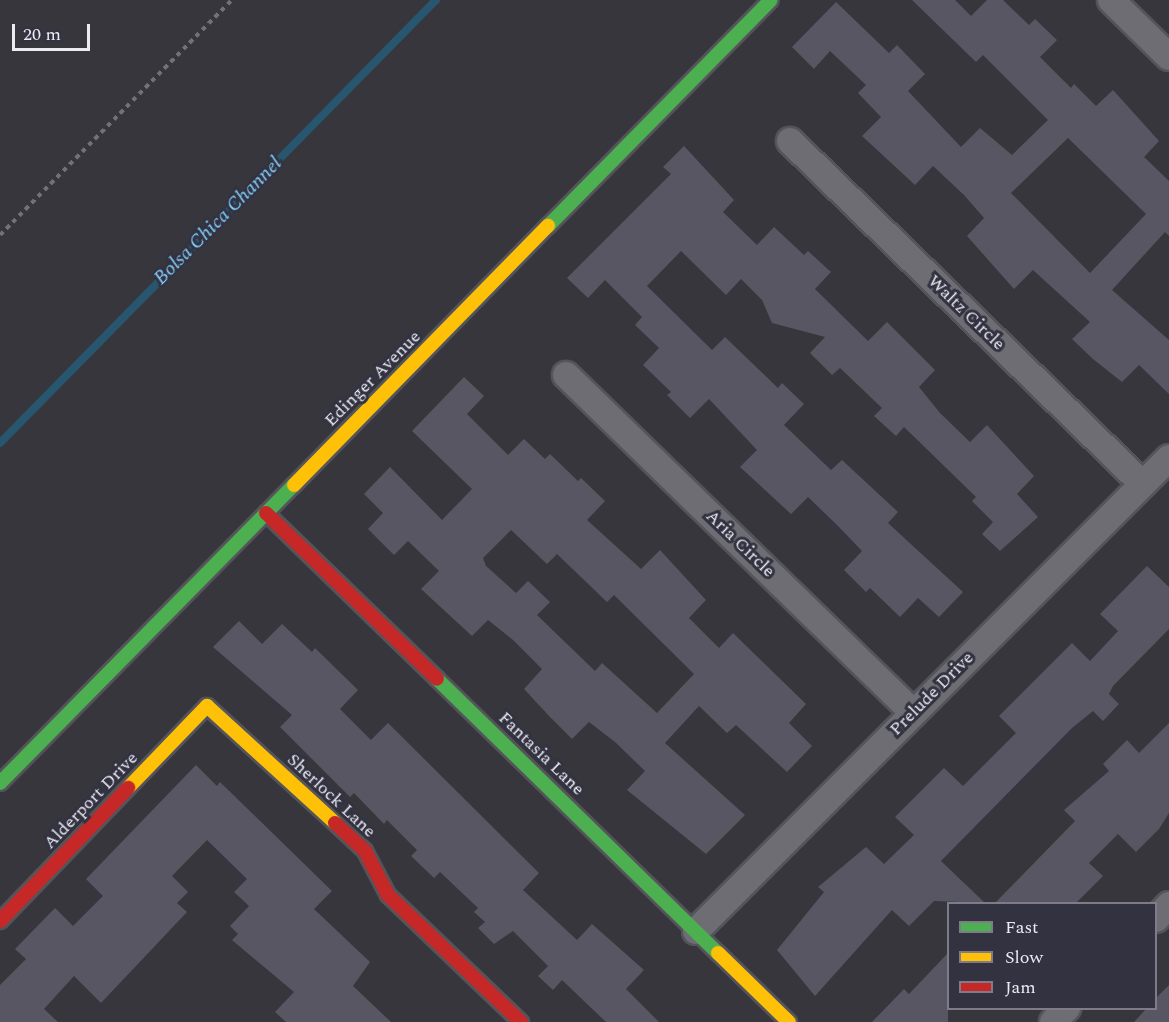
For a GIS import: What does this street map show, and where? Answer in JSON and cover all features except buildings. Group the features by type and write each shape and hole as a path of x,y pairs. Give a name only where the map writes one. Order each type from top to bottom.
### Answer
{"street":[{"name":"Edinger Avenue","path":"0,783 771,0"},
{"path":"1111,0 1169,57"},
{"name":"Waltz Circle","path":"790,141 1143,484"},
{"name":"Aria Circle","path":"566,375 914,713"},
{"name":"Prelude Drive","path":"696,931 1169,458"},
{"name":"Fantasia Lane","path":"266,513 789,1022"},
{"name":"Alderport Drive","path":"0,921 207,706"},
{"name":"Sherlock Lane","path":"207,706 365,851 388,895 520,1022"},
{"path":"1157,917 1169,905"},
{"path":"1053,1022 1064,1010"}],"path":[{"path":"0,234 232,0"}],"waterway":[{"name":"Bolsa Chica Channel","path":"0,443 436,0"}],"traffic: fast":[{"path":"548,226 771,0"},
{"path":"0,783 294,485"},
{"path":"437,679 718,953"}],"traffic: slow":[{"path":"294,485 548,226"},
{"path":"128,788 207,706 335,823"},
{"path":"718,953 789,1022"}],"traffic: jam":[{"path":"266,513 437,679"},
{"path":"0,921 128,788"},
{"path":"335,823 365,851 388,895 521,1022"}]}
